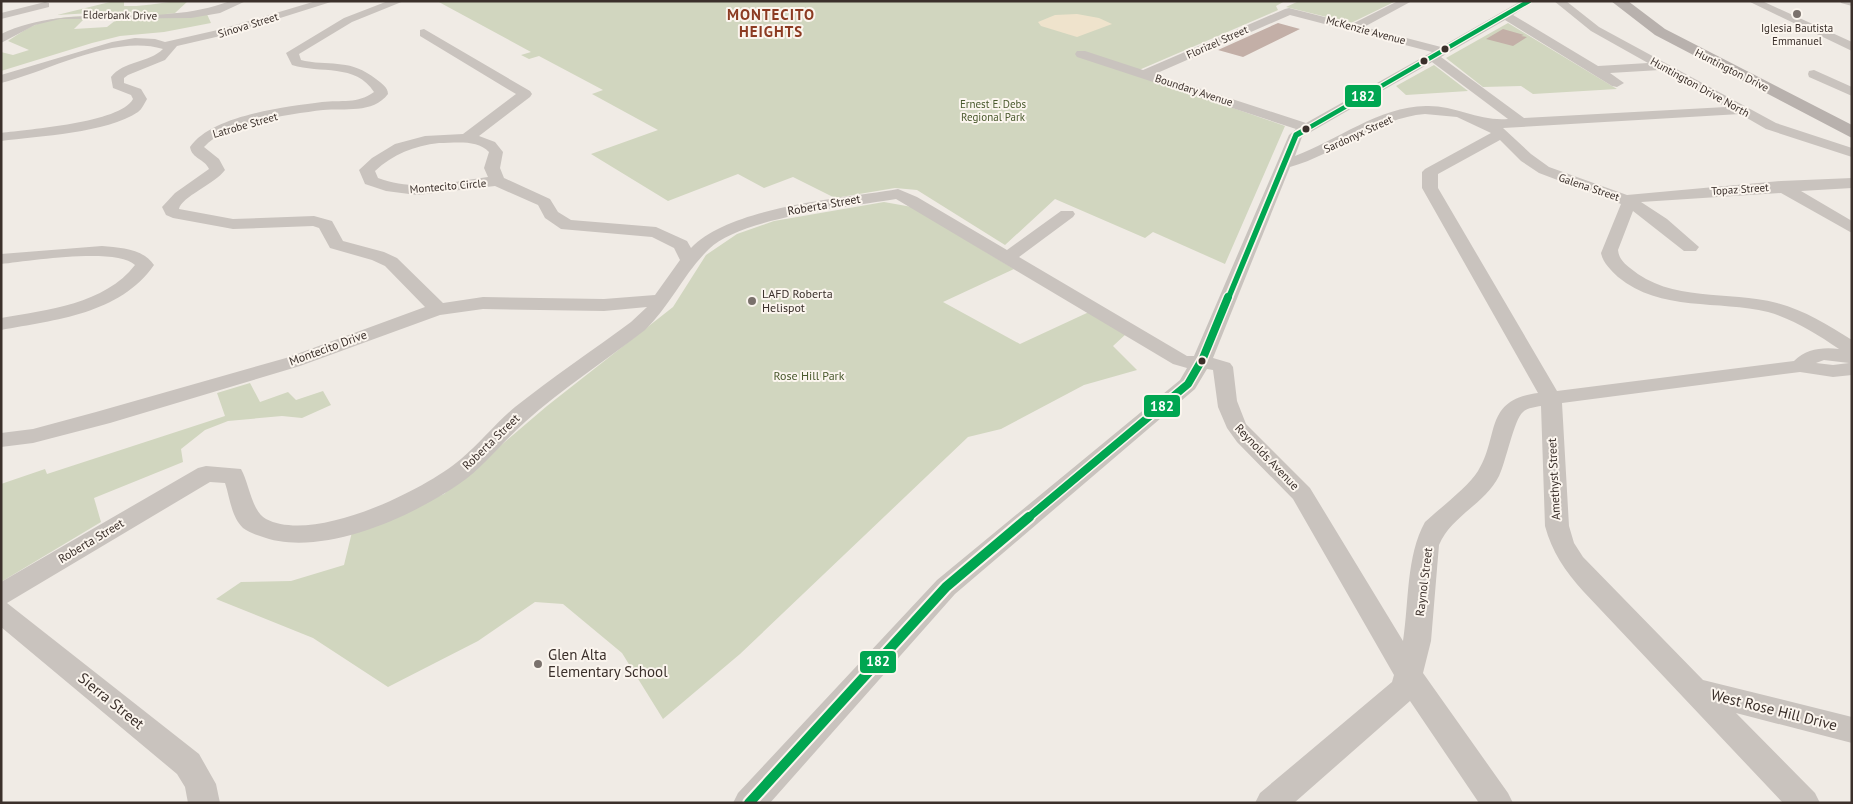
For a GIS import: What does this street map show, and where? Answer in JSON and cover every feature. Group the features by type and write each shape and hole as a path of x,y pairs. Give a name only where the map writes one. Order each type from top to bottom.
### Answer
{"main road":[{"name":"Huntington Drive","path":"1618,1 1660,32 1852,132"},
{"name":"Huntington Drive","path":"1635,1 1676,32 1852,122"}],"street":[{"name":"Elderbank Drive","path":"1,39 28,24 62,16 101,14 160,16 206,12 241,1"},
{"name":"Sinova Street","path":"166,44 225,32 329,1"},
{"name":"Latrobe Street","path":"399,1 348,20 292,53 296,62 304,65 349,68 376,85 381,90 381,94 364,103 310,108 256,119 207,136 199,142 198,152 214,162 217,170 206,181 180,197 170,208 172,212 178,215 233,224 314,221 326,225 336,244 357,252 384,258 390,262 433,303 436,310"},
{"path":"1354,27 1407,1"},
{"path":"749,803 946,588 1188,384 1200,364 1296,135 1529,1"},
{"name":"Huntington Drive North","path":"1559,1 1595,28 1771,126 1848,159"},
{"path":"1754,1 1852,46"},
{"path":"1845,1 1852,3"},
{"path":"1,16 55,2"},
{"name":"McKenzie Avenue","path":"1291,6 1438,54"},
{"name":"Florizel Street","path":"1144,74 1291,6"},
{"path":"1505,15 1618,83"},
{"path":"424,33 525,94 466,139"},
{"path":"1,79 121,44 144,41 166,44 172,47 169,51 147,63 131,68 117,77 118,85 136,92 140,99 140,103 131,112 93,123 1,137"},
{"name":"Boundary Avenue","path":"1081,54 1307,128"},
{"path":"1438,54 1521,122"},
{"path":"1596,70 1664,66"},
{"path":"1814,74 1852,92"},
{"name":"Amethyst Street","path":"1742,110 1521,122 1496,130 1430,172 1430,188 1551,398 1555,509 1562,544 1574,564 1804,803"},
{"name":"Sardonyx Street","path":"1284,164 1302,160 1381,122 1416,111 1442,111 1469,117 1496,130"},
{"name":"Galena Street","path":"1496,130 1528,160 1545,171 1630,202 1690,247"},
{"name":"Montecito Circle","path":"466,139 434,138 390,151 377,159 367,170 371,181 383,187 411,190 497,181"},
{"path":"466,139 486,141 492,146 496,152 492,168 497,181 544,202 551,215 567,225 579,228 656,232 681,245 689,260"},
{"name":"Topaz Street","path":"1630,202 1633,198 1640,196 1852,183"},
{"path":"1781,186 1852,228"},
{"name":"Reynolds Avenue","path":"898,194 1008,257 1180,360 1200,364 1217,364 1223,367 1228,408 1233,421 1240,432 1290,479 1302,494 1409,676 1497,803"},
{"name":"Roberta Street","path":"1,595 206,474 233,475 239,485 244,514 256,525 278,533 310,533 360,523 402,507 437,488 469,464 523,412 638,326 661,300 689,260 704,244 716,235 767,216 898,194"},
{"path":"1630,202 1609,250 1612,261 1633,280 1676,295 1772,308 1816,326 1852,349"},
{"path":"1008,257 1067,214"},
{"path":"1,259 105,251 136,256 143,260 145,265 134,281 106,297 53,314 1,324"},
{"name":"Montecito Drive","path":"1,440 33,436 102,418 293,362 436,310 483,303 604,305 661,300"},
{"name":"Raynol Street","path":"1800,366 1812,356 1820,353 1852,357"},
{"name":"Raynol Street","path":"1271,803 1404,689 1409,676 1416,641 1427,545 1434,528 1487,477 1496,457 1506,420 1516,407 1529,401 1800,366 1829,371 1843,371 1852,368"},
{"name":"Sierra Street","path":"1,612 188,764 200,784 204,803"},
{"name":"West Rose Hill Drive","path":"1695,690 1852,730"}],"green space":[{"path":"114,1 124,1 124,6 132,6 188,1 175,13 154,15 109,12 57,15"},
{"name":"Ernest E. Debs Regional Park","path":"437,1 1285,1 1276,6 1278,10 1276,11 1132,73 1285,126 1225,264 1153,232 1145,238 1055,199 1005,245 917,190 895,188 835,198 793,177 764,188 738,174 668,201 591,154 658,130 592,94 603,90 539,56 529,59 521,55 531,52"},
{"path":"1299,1 1396,1 1351,23 1286,7"},
{"path":"206,12 211,23 164,32 120,36 1,71 1,52 13,55 29,50 8,41 45,21 87,16 74,29 107,27 121,16"},
{"path":"1508,23 1617,89 1533,94 1521,86 1483,87 1446,58"},
{"path":"1434,65 1468,91 1406,95 1396,86"},
{"name":"Rose Hill Park","path":"884,202 912,207 1014,269 943,302 1020,344 1089,312 1126,334 1113,346 1137,370 1084,385 1001,429 968,437 740,654 663,719 622,653 563,604 535,602 478,641 388,687 313,638 216,599 241,582 291,581 344,565 352,532 444,494 547,406 673,307 706,255 737,234 774,221"},
{"path":"250,383 260,402 288,392 296,400 323,391 331,405 302,418 282,416 228,421 205,430 181,449 183,462 94,498 101,522 1,582 1,484 45,469 47,474 225,416 217,393"}],"sand":[{"path":"1077,14 1099,18 1112,24 1077,37 1041,26 1038,22 1055,15"}],"building":[{"path":"1278,23 1300,29 1243,57 1218,50"},
{"path":"1503,29 1527,37 1513,46 1486,39"}],"transit line":[{"name":"182","path":"749,803 946,587 1188,384 1203,358 1296,135 1529,1"}],"place":[{"name":"Iglesia Bautista Emmanuel","path":"1797,14"},
{"name":"LAFD Roberta Helispot","path":"752,301"},
{"name":"Glen Alta Elementary School","path":"538,664"}],"district":[{"name":"MONTECITO HEIGHTS","path":"771,24"}]}
